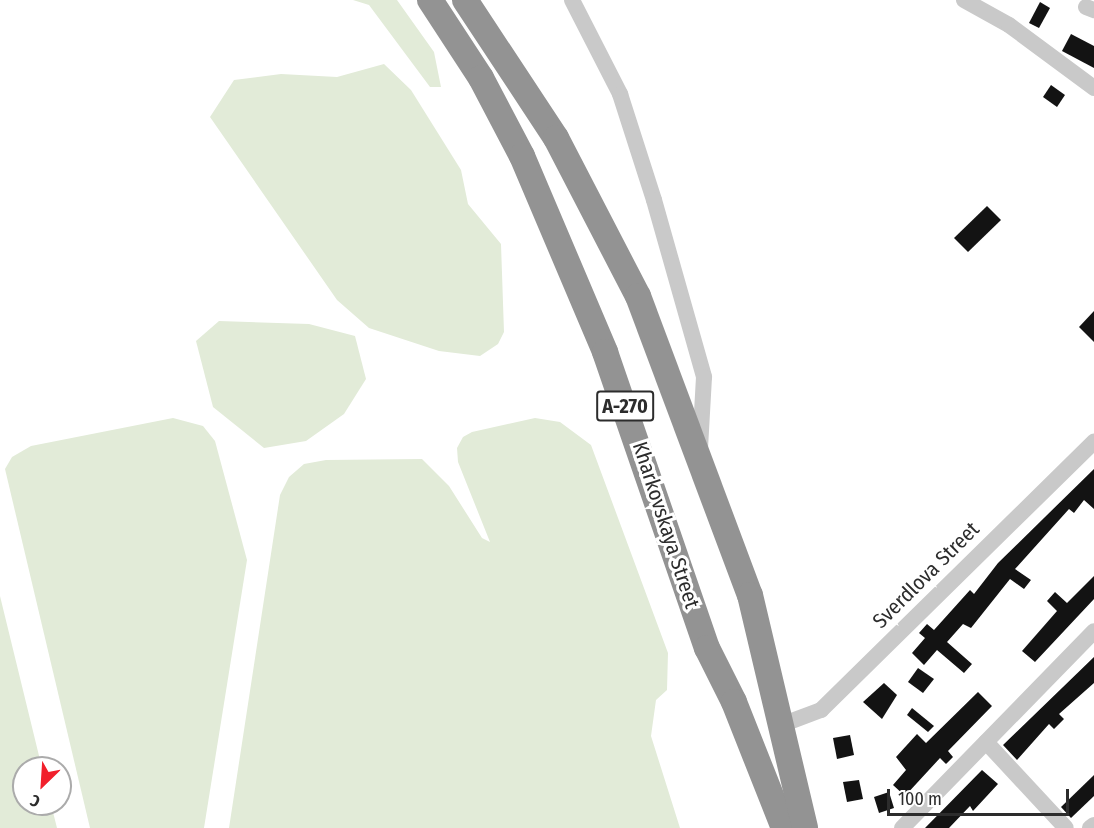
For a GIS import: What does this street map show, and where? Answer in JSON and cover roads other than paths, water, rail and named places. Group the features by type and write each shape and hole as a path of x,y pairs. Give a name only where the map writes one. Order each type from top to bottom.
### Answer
{"highway":[{"name":"Kharkovskaya Street","path":"430,0 481,78 522,156 609,362 707,648 734,702 784,828"},
{"name":"А-270","path":"465,0 508,60 600,216 638,296 750,596 804,828"}],"street":[{"path":"572,0 620,94 701,366 700,458"},
{"path":"964,0 1009,25 1094,88"},
{"name":"Sverdlova Street","path":"781,725 821,710 1094,442"},
{"path":"902,828 1094,632"},
{"path":"986,742 1066,828"},
{"path":"1090,828 1094,825"}]}
